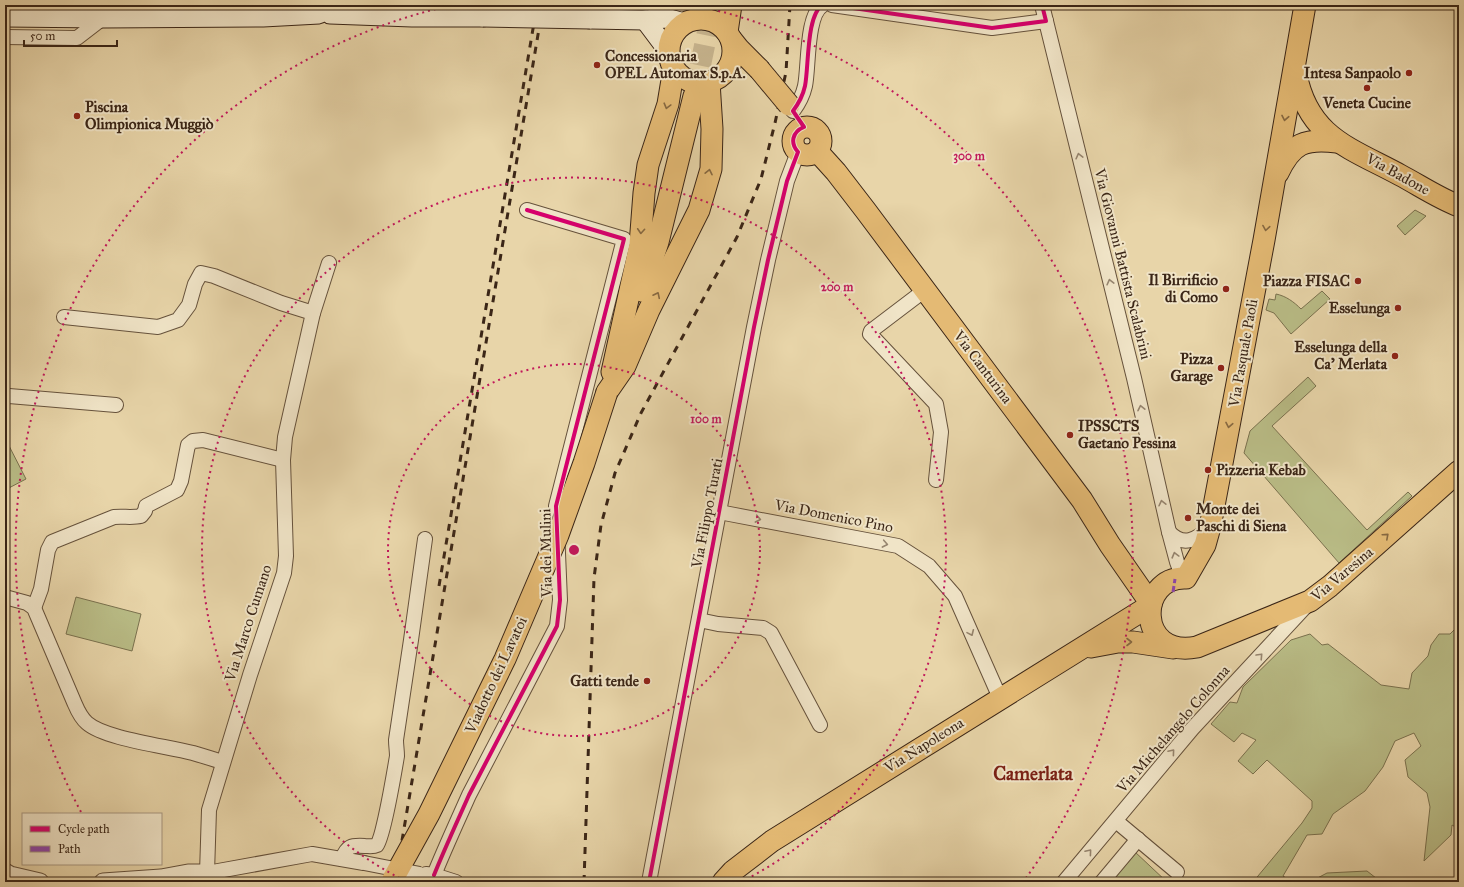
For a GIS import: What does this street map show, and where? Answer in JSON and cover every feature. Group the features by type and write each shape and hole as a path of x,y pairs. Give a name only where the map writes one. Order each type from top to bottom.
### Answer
{"main road":[{"path":"263,17 290,5"},
{"path":"382,5 412,17"},
{"path":"645,20 681,75 689,80 699,83 709,82 718,78 731,64 733,47 729,35 731,5"},
{"name":"Via Pasquale Paoli","path":"1185,578 1205,544 1210,527 1264,240 1305,5"},
{"path":"5,17 263,17 324,10 412,17 443,11 483,17 645,20 688,16 701,18 711,20 720,25 739,49 759,69 795,115 811,128 815,129 820,135 821,142 807,151"},
{"path":"607,392 640,245 648,165 668,104 672,60 670,44 673,35 688,16"},
{"name":"Via Badone","path":"1294,66 1301,97 1307,109 1315,121 1337,142 1435,195 1459,206"},
{"path":"726,71 746,67 759,69"},
{"path":"607,392 625,366 649,310 699,210 711,169 712,129 709,82"},
{"path":"607,392 658,242 694,96"},
{"name":"Via Badone","path":"1272,190 1286,157 1295,148 1306,142 1321,140 1337,142"},
{"name":"Via Canturina","path":"807,151 836,172 866,211 1082,500 1110,545 1150,597"},
{"name":"Viadotto dei Lavatoi","path":"391,882 429,814 505,659 558,535 584,463 607,392"},
{"name":"Via Varesina","path":"1178,648 1187,649 1205,644 1310,601 1330,586 1459,471"},
{"name":"Via Napoleona","path":"723,882 733,871 772,841 1143,610 1150,597 1169,582 1185,578"},
{"path":"1150,597 1149,615 1152,627 1158,637 1167,644 1178,648"},
{"name":"Via Napoleona","path":"1077,651 1118,642 1133,642 1178,648"},
{"name":"Via Napoleona","path":"736,882 772,841"}],"street":[{"path":"795,115 806,76 813,22 818,10 823,5"},
{"path":"832,5 992,28 1046,21"},
{"name":"Via Giovanni Battista Scalabrini","path":"1042,5 1134,378 1169,532 1177,562 1185,578"},
{"path":"5,37 77,38 103,18"},
{"name":"Via Filippo Turati","path":"649,882 768,260 787,181 807,151"},
{"name":"Via dei Mulini","path":"439,878 447,842 457,824 469,795 556,626 560,600 556,506 624,239 527,210"},
{"name":"Via Marco Cumano","path":"208,878 209,810 222,762 284,573 286,556 283,460 284,437 313,313 329,263"},
{"path":"64,317 158,327 178,320 189,305 195,284 201,273 214,276 281,303 313,313"},
{"path":"925,290 871,331 870,334 936,404 941,432 936,480"},
{"path":"5,397 9,396 116,405"},
{"path":"34,608 41,589 48,550 52,542 114,517 121,516 131,518 141,516 145,511 146,506 177,490 181,481 188,445 193,441 203,440 283,460"},
{"name":"Via Domenico Pino","path":"719,512 898,546 929,566 954,596 1000,698"},
{"path":"1169,532 1176,538 1186,541 1198,537 1210,527"},
{"path":"342,859 346,849 352,846 372,846 380,842 384,828 397,754 396,740 425,539"},
{"path":"5,597 27,603 34,608 79,714 87,723 96,729 111,734 193,753 222,762"},
{"name":"Via Michelangelo Colonna","path":"1064,882 1192,729 1310,601"},
{"path":"699,620 718,624 762,628 771,633 820,725"},
{"path":"1116,821 1177,872"},
{"path":"1102,882 1138,839"},
{"path":"103,882 162,880 188,874 208,878 312,854 456,882"},
{"path":"5,872 10,875 40,882"}],"green space":[{"path":"1415,210 1426,216 1405,235 1397,226"},
{"path":"1322,291 1330,299 1291,334 1274,313 1266,310 1269,299 1275,300 1276,294 1290,300 1301,309"},
{"path":"1308,377 1316,386 1272,426 1367,530 1408,492 1412,496 1339,563 1244,453 1250,431"},
{"path":"5,438 26,479 5,490"},
{"path":"76,597 141,614 132,651 66,634"},
{"path":"1459,625 1459,829 1452,825 1451,835 1424,861 1430,807 1427,793 1408,777 1405,760 1421,746 1414,733 1395,741 1383,767 1365,791 1333,814 1322,834 1307,835 1283,876 1292,882 1253,882 1302,823 1312,808 1312,801 1267,760 1253,774 1238,761 1256,740 1242,733 1234,742 1211,724 1230,702 1237,703 1243,687 1291,640 1310,634 1322,645 1328,644 1381,685 1409,689 1412,673 1428,656 1431,645 1439,634 1450,634"},
{"path":"1134,851 1167,882 1110,882"},
{"path":"1367,871 1381,882 1310,882 1327,873"}],"tunnel":[{"path":"694,96 708,29 710,10"}],"railway":[{"path":"439,586 537,5"},
{"path":"395,882 543,5"},
{"path":"584,882 594,578 601,525 615,473 641,413 737,237 761,179 786,72 790,5"}],"marked path":[{"path":"1173,592 1175,579"}],"cycle path":[{"path":"649,882 754,327 787,181 798,152 795,149 793,141 797,132 804,127 793,111 803,93 805,86 809,42 814,19 818,10 823,5"},
{"path":"832,5 992,28 1046,21 1042,5"},
{"path":"434,875 469,795 557,626 560,600 556,506 624,239 527,210"}],"place":[{"name":"Concessionaria OPEL Automax S.p.A.","path":"597,65"},
{"name":"Intesa Sanpaolo","path":"1409,73"},
{"name":"Veneta Cucine","path":"1367,88"},
{"name":"Piscina Olimpionica Muggiò","path":"77,116"},
{"name":"Piazza FISAC","path":"1358,281"},
{"name":"Il Birrificio di Como","path":"1226,289"},
{"name":"Esselunga","path":"1398,308"},
{"name":"Esselunga della Ca' Merlata","path":"1395,356"},
{"name":"Pizza Garage","path":"1221,368"},
{"name":"IPSSCTS Gaetano Pessina","path":"1070,435"},
{"name":"Pizzeria Kebab","path":"1208,470"},
{"name":"Monte dei Paschi di Siena","path":"1188,518"},
{"name":"Gatti tende","path":"647,681"}],"district":[{"name":"Camerlata","path":"1033,773"}]}
